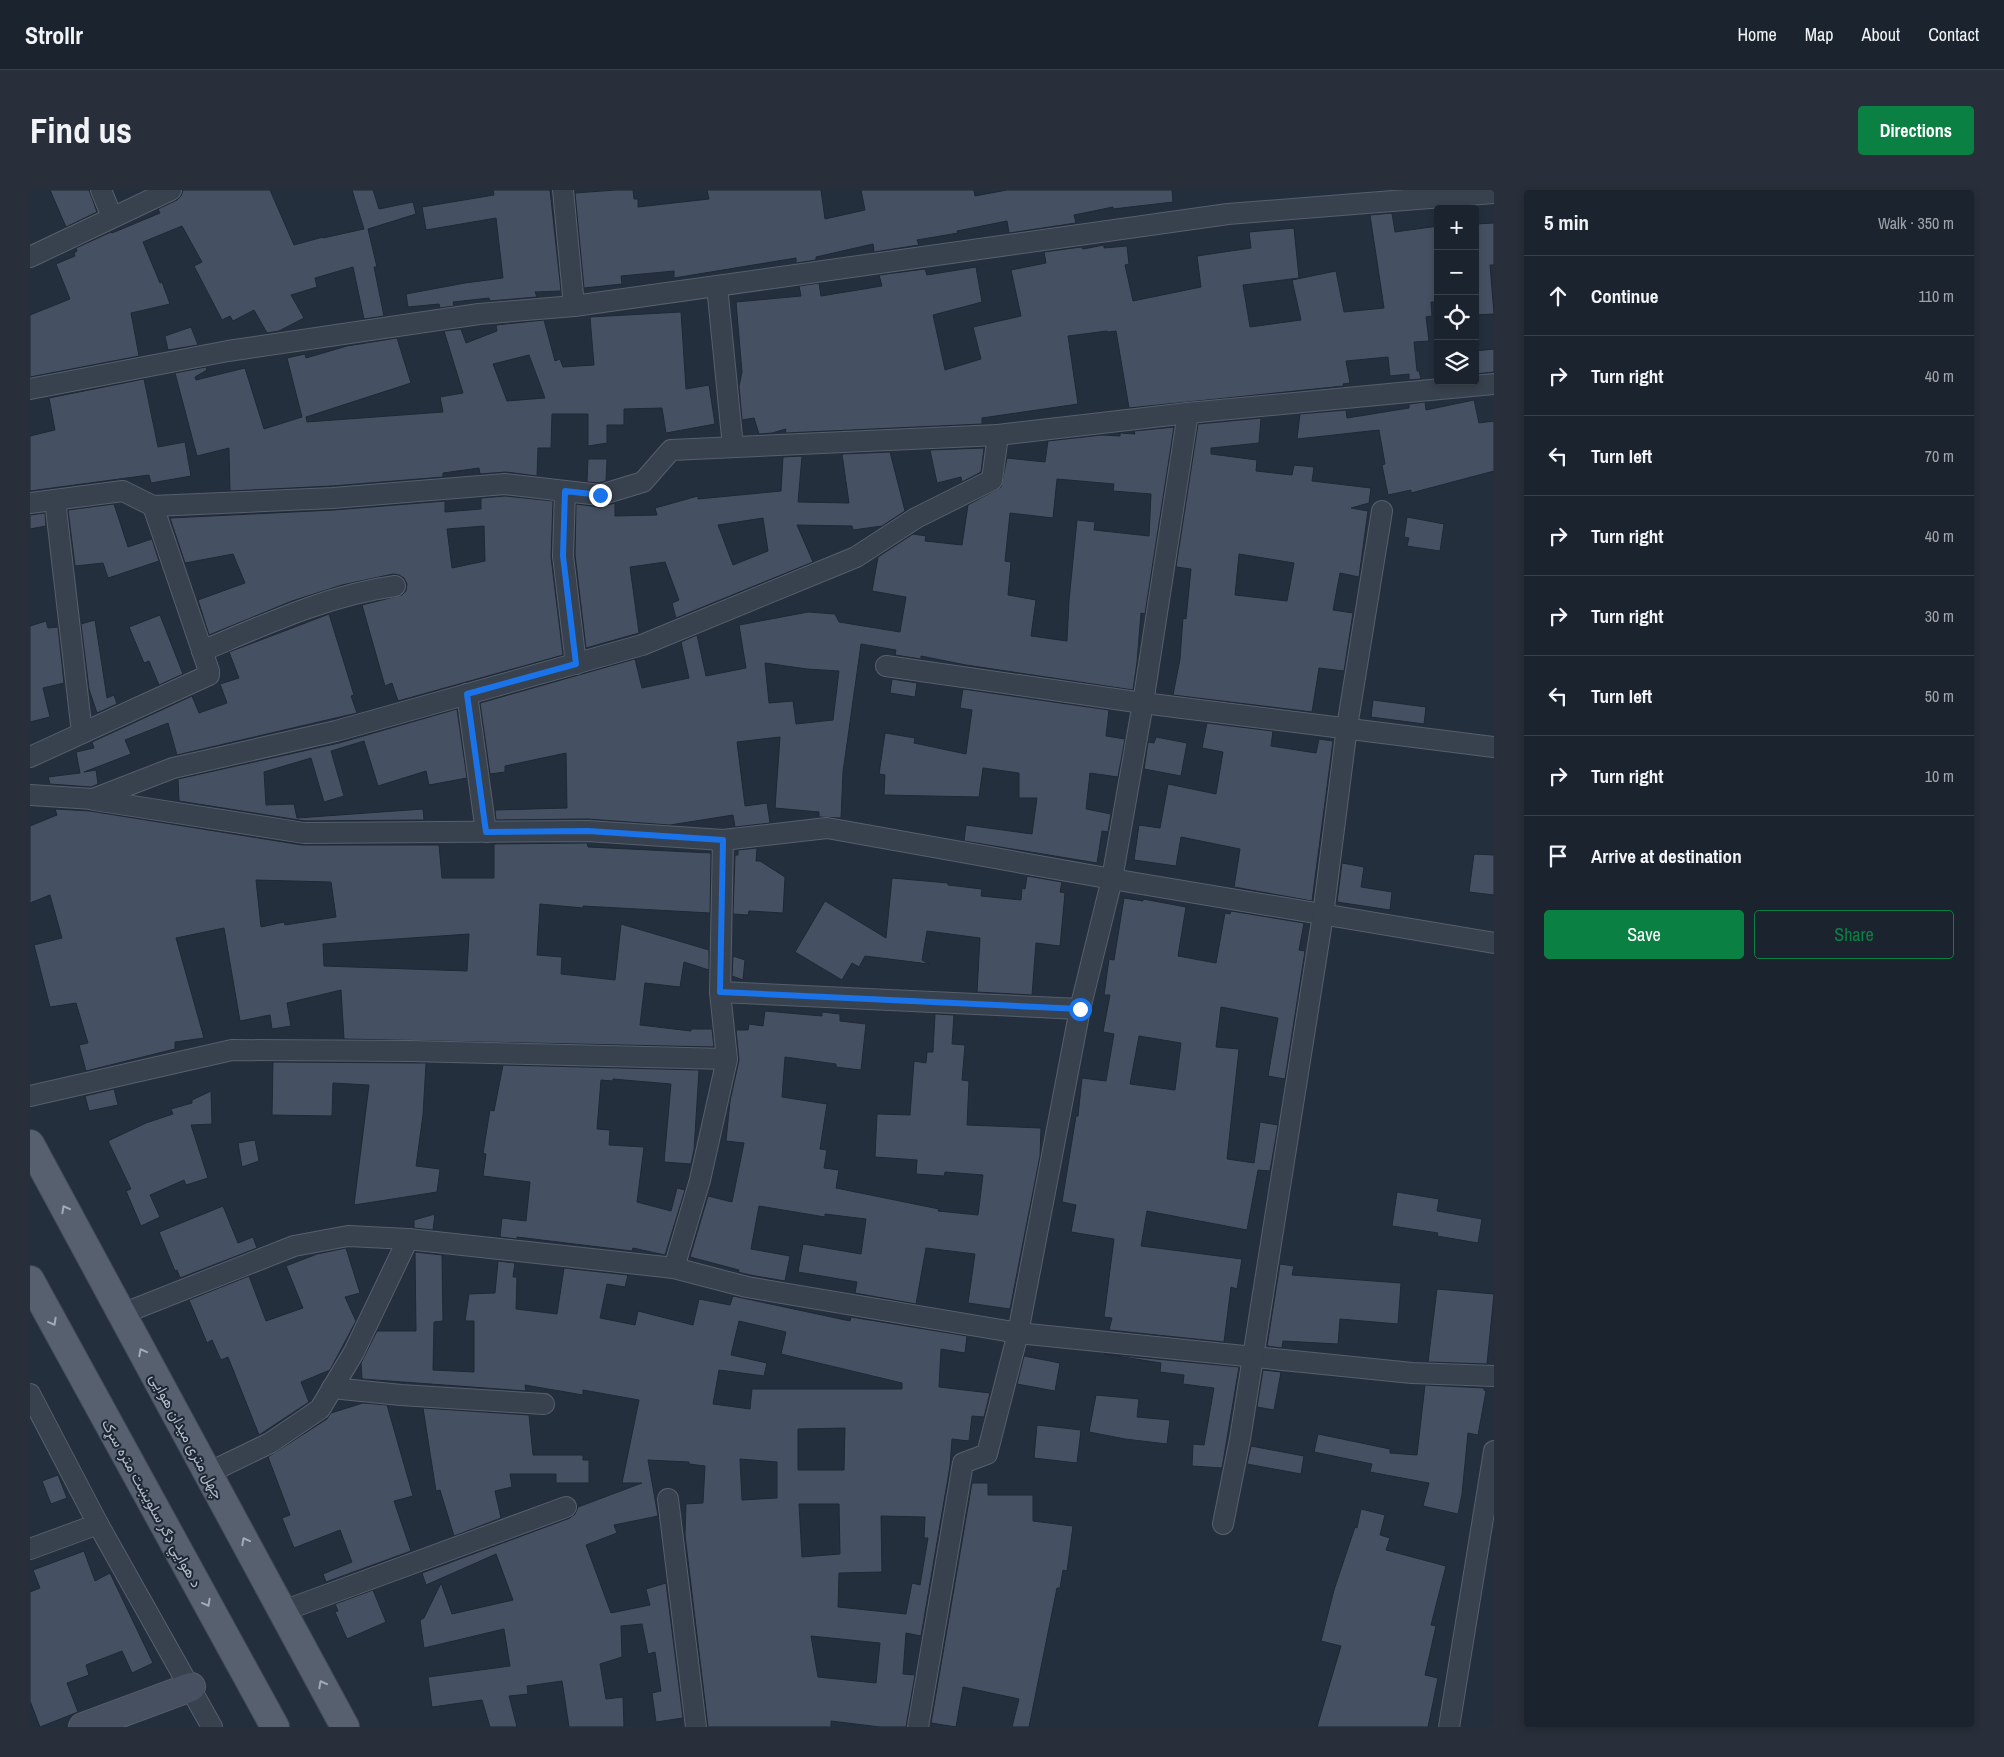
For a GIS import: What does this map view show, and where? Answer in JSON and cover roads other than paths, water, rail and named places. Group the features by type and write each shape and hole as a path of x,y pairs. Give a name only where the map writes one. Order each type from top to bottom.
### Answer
{"main road":[{"name":"چهل متری میدان هوایی","path":"30,1144 345,1727"},
{"name":"د هوايي ډګر سلویښت متره سړک","path":"30,1280 275,1727"}],"street":[{"path":"101,190 112,217"},
{"path":"30,257 171,190"},
{"path":"563,190 574,306"},
{"path":"30,389 237,349 479,314 574,306 1228,214 1494,193"},
{"path":"717,286 732,447"},
{"path":"30,503 123,491 153,506 333,498 505,484 600,495 643,482 671,450 998,435 1188,413 1494,384"},
{"path":"918,1727 963,1463 988,1454 1018,1333 1080,1009 1112,879 1143,703 1188,413"},
{"path":"93,799 172,768 336,731 642,645 856,557 916,518 992,480 998,435"},
{"path":"565,491 563,556 576,664"},
{"path":"55,500 82,733"},
{"path":"30,757 209,676 209,671 153,506"},
{"path":"1223,1524 1240,1439 1323,915 1347,728 1382,511"},
{"path":"202,651 319,604 365,590 395,586"},
{"path":"886,666 1143,703 1494,747"},
{"path":"467,694 486,832"},
{"path":"30,794 93,799 304,833 588,831 723,840 827,828 1112,879 1494,943"},
{"path":"674,1268 700,1180 727,1059 720,992 723,840"},
{"path":"720,992 1080,1009"},
{"path":"30,1096 232,1050 410,1051 727,1059"},
{"path":"122,1314 294,1246 348,1236 408,1239 674,1268 747,1288 1018,1333 1412,1373 1494,1376"},
{"path":"208,1473 270,1443 320,1409 354,1352 408,1239"},
{"path":"332,1388 400,1395 544,1404"},
{"path":"30,1394 98,1524 212,1727"},
{"path":"1449,1727 1494,1451"},
{"path":"668,1499 696,1727"},
{"path":"283,1611 566,1507"},
{"path":"30,1549 98,1524"},
{"path":"83,1727 191,1687"}]}
